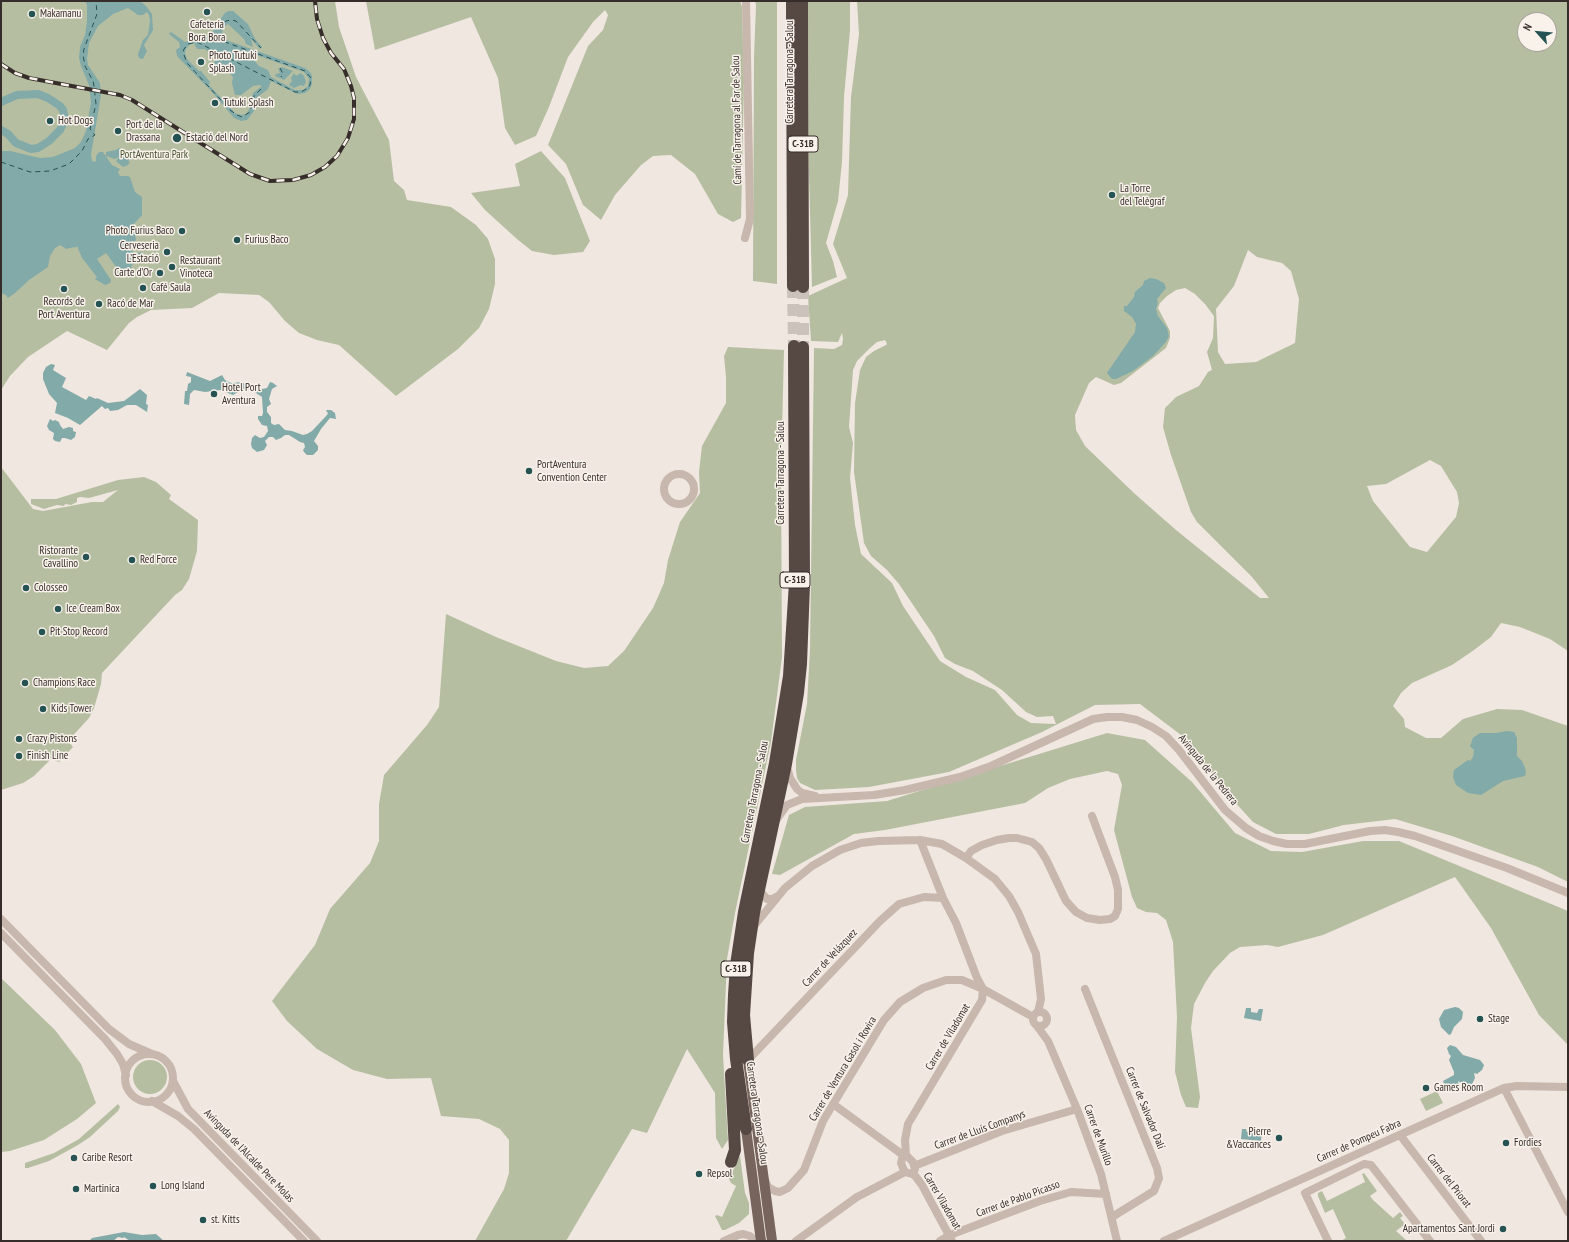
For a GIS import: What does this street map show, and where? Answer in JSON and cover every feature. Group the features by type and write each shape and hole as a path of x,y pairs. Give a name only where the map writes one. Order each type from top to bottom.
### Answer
{"highway":[{"name":"Carretera Tarragona - Salou","path":"792,1 798,286 802,1"},
{"name":"Carretera Tarragona - Salou","path":"746,1128 736,1059 733,1022 736,965 744,912 775,763 789,676 794,583 799,346 804,600 801,664 798,693 786,764 751,930 744,1016 748,1060"},
{"path":"731,1162 735,1150 729,1022 734,996"}],"main road":[{"name":"Carretera Tarragona - Salou","path":"748,1060 772,1241"},
{"name":"Carretera Tarragona - Salou","path":"746,1128 761,1241"}],"street":[{"name":"Camí de Tarragona al Far de Salou","path":"745,238 750,219 746,1"},
{"name":"Avinguda de la Pedrera","path":"774,823 787,805 795,801 802,799 874,795 960,778 991,766 1094,719 1122,717 1137,720 1166,736 1179,750 1225,810 1246,828 1259,836 1287,844 1305,844 1370,831 1385,830 1398,832 1415,836 1500,865 1568,893"},
{"name":"Avinguda de la Pedrera","path":"786,764 790,778 797,789 808,794 832,798"},
{"path":"966,858 971,850 996,840 1017,838 1032,842 1039,848 1046,859 1066,901 1076,912 1087,918 1100,920 1110,919 1115,916 1118,909 1118,890 1115,877 1092,816"},
{"path":"920,840 943,898 956,923 977,978 983,989"},
{"path":"751,930 779,895 812,866 840,850 861,843 920,840 942,844 966,858 995,879 1005,890 1018,912 1036,954 1041,999 1043,1002 1039,1014 1048,1020 1042,1025"},
{"path":"759,890 767,899 772,899 779,895"},
{"name":"Carrer de Velázquez","path":"748,1060 880,921 899,904 924,897 943,898"},
{"path":"1,920 109,1030 129,1044 162,1057 168,1063 172,1072 173,1081 170,1090 164,1096 152,1101 140,1100 133,1095 127,1085 123,1064 106,1039 1,933"},
{"name":"Carrer de Ventura Gasol i Rovira","path":"764,1178 768,1186 775,1191 780,1192 788,1188 804,1170 822,1121 884,1020 900,1002 923,988 946,980 962,980 1039,1014"},
{"name":"Carrer de Viladomat","path":"904,1155 908,1124 982,1000 983,989"},
{"name":"Carrer de Salvador Dalí","path":"1085,989 1157,1168 1159,1178 1154,1191 1112,1218"},
{"name":"Carrer de Murillo","path":"1039,1014 1034,1023 1042,1025 1077,1109 1101,1174 1117,1241"},
{"path":"126,1075 127,1069 135,1059 146,1054 152,1054"},
{"name":"Avinguda de l'Alcalde Pere Molas","path":"173,1081 191,1112 317,1241"},
{"name":"Carrer de Pompeu Fabra","path":"1164,1241 1504,1088 1517,1086 1568,1087"},
{"path":"1504,1088 1568,1212"},
{"name":"Avinguda de l'Alcalde Pere Molas","path":"152,1101 178,1116 194,1129 304,1241"},
{"name":"Carrer Viladomat","path":"833,1104 910,1158 911,1170 922,1185 951,1238"},
{"name":"Carrer de Lluís Companys","path":"796,1241 857,1197 911,1170 1002,1131 1077,1109"},
{"name":"Carrer del Priorat","path":"1400,1135 1481,1241"},
{"path":"1362,1152 1430,1241"},
{"path":"1305,1192 1364,1164 1371,1165"},
{"path":"1300,1180 1328,1241"},
{"name":"Carrer de Pablo Picasso","path":"940,1241 951,1238 1040,1201 1071,1192 1106,1194"},
{"path":"724,1241 743,1234 750,1236 756,1241"}],"green space":[{"name":"PortAventura Park","path":"1,1 335,1 339,27 356,77 389,140 394,181 404,190 407,200 451,207 476,225 488,239 495,259 495,284 489,309 479,328 458,349 396,396 339,345 317,340 299,333 285,321 269,302 259,295 219,293 192,308 151,310 137,317 129,323 107,350 67,331 28,357 10,376 1,390"},
{"path":"366,1 740,1 742,7 744,81 741,218 733,222 718,214 695,174 671,155 653,156 641,165 615,195 601,220 583,205 566,164 548,145 588,46 603,30 608,15 605,10 593,22 568,57 536,136 515,145 505,128 498,78 471,17 375,50"},
{"path":"755,1 777,1 777,284 753,281"},
{"path":"808,1 850,1 850,30 844,97 842,162 838,201 826,243 837,277 812,287 809,174"},
{"path":"857,1 1568,1 1568,651 1550,639 1520,627 1501,623 1491,637 1452,665 1412,683 1401,693 1393,706 1404,719 1405,727 1426,738 1441,738 1463,719 1497,709 1522,710 1568,726 1568,882 1538,867 1452,836 1395,819 1344,825 1309,834 1276,834 1253,822 1232,799 1181,735 1140,704 1095,705 1042,732 949,772 869,787 815,790 800,783 797,778 796,760 807,704 810,650 814,348 834,349 842,345 843,339 842,333 838,342 811,341 808,296 847,278 833,244 848,195 851,97 859,34","holes":["1248,250 1257,257 1282,263 1291,271 1299,299 1295,343 1256,362 1225,364 1218,352 1216,309 1234,286","1185,288 1195,294 1214,316 1213,338 1207,352 1212,370 1208,372 1199,386 1176,397 1165,408 1163,427 1191,512 1197,522 1252,577 1269,598 1260,598 1176,530 1135,494 1085,446 1076,430 1075,415 1089,383 1096,377 1114,385 1121,383 1166,348 1170,338 1170,331 1158,308 1160,303 1167,296 1176,290","885,340 887,344 866,357 860,370 855,403 854,472 864,543 871,556 887,570 899,584 934,636 945,658 955,664 973,671 1002,690 1026,712 1037,717 1053,716 1056,724 1031,723 1017,715 995,690 966,677 940,661 903,606 892,583 861,554 855,525 850,478 853,443 849,427 853,370 857,361 877,342","1430,460 1441,466 1457,492 1459,503 1456,517 1427,552 1410,547 1373,501 1367,486 1386,484"]},
{"path":"541,151 565,178 590,241 583,252 554,255 532,251 485,210 471,193 520,186 515,164"},
{"path":"728,347 784,350 781,472 782,657 771,742 735,913 727,959 723,1055 728,1140 722,1149 716,1138 715,1093 687,1049 647,1133 632,1129 566,1241 475,1241 504,1189 509,1173 509,1140 500,1129 479,1119 441,1116 431,1078 387,1079 353,1070 317,1049 287,1021 272,1001 315,945 330,909 370,863 379,841 379,804 384,775 427,725 439,707 446,614 496,637 556,661 584,668 608,666 624,651 653,608 664,583 668,560 680,522 700,493 699,472 702,446 726,403 724,356"},
{"path":"1,467 33,509 43,511 92,502 103,502 118,490 89,498 80,497 77,498 77,502 71,505 57,505 44,509 31,504 31,499 56,499 118,480 144,477 156,482 171,495 169,499 198,520 197,551 189,579 182,590 175,595 102,673 101,684 94,708 89,718 68,741 73,747 59,762 51,759 34,776 23,783 1,790"},
{"path":"1107,733 1145,740 1192,782 1235,833 1271,851 1302,852 1363,841 1399,841 1568,911 1568,1045 1539,1015 1491,928 1455,877 1323,935 1278,947 1267,945 1240,947 1230,953 1213,971 1194,1004 1191,1028 1200,1097 1198,1108 1186,1107 1175,1072 1177,1017 1173,942 1166,920 1157,913 1146,912 1137,908 1132,897 1114,830 1122,785 1118,774 1107,771 1070,779 1048,788 1025,803 885,830 854,834 780,875 772,874 789,815 805,807 887,801"},
{"path":"1,978 55,1030 81,1064 96,1103 77,1119 44,1140 10,1151 1,1152"},
{"path":"153,1060 162,1065 166,1070 166,1084 162,1089 157,1093 147,1094 143,1093 134,1084 133,1074 134,1070 143,1061"},
{"path":"1437,1091 1443,1103 1426,1111 1420,1099"},
{"path":"118,1104 120,1107 118,1111 90,1137 49,1161 25,1168 25,1163 54,1153 79,1139"},
{"path":"740,1156 745,1193 749,1203 749,1214 739,1223 722,1230 715,1216 717,1215 722,1217 736,1186 731,1183 729,1179"},
{"path":"1364,1173 1377,1191 1370,1196 1373,1200 1393,1218 1400,1212 1403,1216 1400,1218 1405,1224 1396,1231 1407,1241 1341,1241 1346,1238 1333,1209 1325,1213 1318,1193 1322,1191 1327,1201 1365,1182 1362,1174"}],"water":[{"path":"84,1 140,1 152,14 153,30 144,45 147,51 143,59 139,58 138,54 143,40 148,35 150,21 149,15 147,12 143,15 138,15 128,8 113,14 98,26 89,43 87,59 88,65 100,83 101,95 91,155 92,160 93,162 96,161 96,156 99,152 103,152 112,165 120,169 118,172 120,176 130,177 135,192 142,197 142,215 133,225 136,240 132,244 131,250 136,254 141,252 146,262 144,263 140,257 131,266 132,268 122,275 106,253 97,259 111,280 110,283 105,285 95,279 97,277 82,258 77,246 75,248 66,249 60,245 55,248 50,256 48,267 29,280 8,298 6,295 1,293 1,151 10,151 40,158 53,157 75,148 81,142 86,131 91,102 89,85 79,58 80,47 85,35 87,21 87,4"},
{"path":"228,11 233,11 248,24 255,39 262,47 260,49 251,39 253,47 246,44 244,39 228,24 222,32 226,40 305,68 312,76 310,89 305,93 297,94 271,81 268,89 255,99 254,111 247,120 241,121 234,118 213,93 177,56 176,50 180,47 179,42 169,34 171,32 185,42 207,36 211,34 224,14","holes":["194,43 197,49 205,49 216,58 214,65 224,65 232,70 230,74 233,77 232,83 235,95 241,95 253,86 262,86 253,93 250,108 246,114 241,115 235,113 209,85 210,82 201,71 199,71 187,59 185,53 186,49 189,45","237,50 245,51 304,72 309,79 308,86 303,90 295,90 271,77 268,70 259,66 252,58 237,52"]},
{"path":"282,67 293,71 284,80 275,76 276,74 280,73 278,69"},
{"path":"294,73 296,76 301,73 304,76 306,82 304,86 301,85 294,88 289,85 292,81 291,78"},
{"path":"119,148 125,151 131,159 128,161 130,162 128,165 123,167 116,161 119,157 115,159 106,156 106,152"},
{"path":"1150,278 1164,283 1166,288 1157,299 1158,303 1156,309 1158,316 1167,328 1169,336 1166,342 1153,356 1133,371 1116,379 1112,379 1107,373 1135,332 1136,324 1132,317 1124,311 1124,306 1127,306 1134,297 1135,292 1143,285 1144,281"},
{"path":"51,364 55,365 53,370 66,378 62,387 86,400 89,396 108,403 124,401 140,389 147,395 147,412 136,405 127,405 118,410 110,411 108,408 105,409 102,406 80,425 55,413 57,403 49,394 43,379 43,373 46,367"},
{"path":"187,372 210,381 222,375 225,380 231,383 242,382 248,386 262,389 267,388 270,382 273,383 277,386 272,389 269,399 271,404 267,407 267,412 271,417 271,423 274,425 279,424 285,430 303,435 307,434 312,431 327,415 327,410 331,410 335,413 336,419 330,418 321,429 314,441 318,446 318,450 313,455 307,455 303,450 305,447 304,443 289,435 285,435 276,440 273,437 269,437 265,441 267,445 264,450 257,452 252,448 252,438 255,435 260,438 264,437 268,431 267,426 262,425 258,419 258,416 262,416 263,413 262,397 248,389 241,390 233,395 220,390 205,392 194,390 190,394 189,405 184,404 185,391 187,391 188,384 191,382 191,377 186,376"},
{"path":"50,419 59,422 63,429 69,427 73,428 73,431 76,432 75,437 71,440 62,438 60,442 55,441 53,439 54,433 49,430 47,426"},
{"path":"1507,731 1514,732 1517,738 1517,756 1522,761 1525,768 1525,776 1503,781 1481,795 1468,793 1456,785 1453,777 1454,770 1468,760 1470,761 1473,757 1474,750 1470,746 1473,738 1480,733"},
{"path":"1455,1007 1459,1008 1463,1012 1462,1019 1449,1035 1441,1027 1439,1019 1444,1010"},
{"path":"1246,1008 1251,1008 1251,1012 1257,1013 1259,1009 1263,1009 1261,1021 1244,1018"},
{"path":"1450,1045 1456,1047 1463,1055 1480,1060 1484,1065 1482,1070 1477,1074 1474,1073 1475,1078 1472,1084 1467,1086 1458,1081 1460,1090 1457,1091 1456,1088 1447,1091 1443,1081 1454,1075 1449,1060 1451,1056 1447,1048"},
{"path":"1242,1129 1246,1129 1247,1132 1255,1133 1258,1129 1262,1130 1261,1141 1241,1139"},
{"path":"124,1232 142,1235 156,1234 164,1241 130,1241 124,1237 118,1237 113,1241 89,1241 92,1238"}],"waterway":[{"path":"1,102 17,95 38,94 48,98 60,106 63,110 65,119 60,130 49,141 38,148 31,149 16,143 8,134 1,130"}],"ferry route":[{"path":"1,162 30,172 50,171 69,164 82,151 88,139 95,135 90,129 96,104 94,86 85,66 83,55 97,14 96,1"},
{"path":"261,48 236,21 226,21 221,26 220,35 225,42 305,71 311,78 308,88 301,92 295,92 197,42 188,44 183,52 187,63 230,110 237,115 242,117 250,112 254,96 261,89"},
{"path":"280,68 283,74 281,77"}],"tunnel":[{"path":"793,286 794,346"},
{"path":"803,287 803,347"}],"railway":[{"path":"1,64 15,73 29,78 120,95 132,100 250,174 270,181 293,180 311,175 325,167 337,156 348,138 354,119 354,98 351,86 344,69 331,53 323,38 317,19 315,1"}],"place":[{"name":"Cafetería Bora Bora","path":"207,12"},
{"name":"Makamanu","path":"32,14"},
{"name":"Photo Tutuki Splash","path":"201,62"},
{"name":"Tutuki Splash","path":"215,103"},
{"name":"Hot Dogs","path":"50,121"},
{"name":"Port de la Drassana","path":"118,131"},
{"name":"Estació del Nord","path":"177,138"},
{"name":"La Torre del Telègraf","path":"1112,195"},
{"name":"Photo Furius Baco","path":"182,231"},
{"name":"Furius Baco","path":"237,240"},
{"name":"Cerveseria L’Estació","path":"167,252"},
{"name":"Restaurant Vinoteca","path":"172,267"},
{"name":"Carte d’Or","path":"160,273"},
{"name":"Café Saula","path":"143,288"},
{"name":"Records de Port Aventura","path":"64,289"},
{"name":"Racó de Mar","path":"99,304"},
{"name":"Hotel Port Aventura","path":"214,394"},
{"name":"PortAventura Convention Center","path":"529,471"},
{"name":"Ristorante Cavallino","path":"86,557"},
{"name":"Red Force","path":"132,560"},
{"name":"Colosseo","path":"26,588"},
{"name":"Ice Cream Box","path":"58,609"},
{"name":"Pit Stop Record","path":"42,632"},
{"name":"Champions Race","path":"25,683"},
{"name":"Kids Tower","path":"43,709"},
{"name":"Crazy Pistons","path":"19,739"},
{"name":"Finish Line","path":"19,756"},
{"name":"Stage","path":"1480,1019"},
{"name":"Games Room","path":"1426,1088"},
{"name":"Pierre &Vaccances","path":"1279,1138"},
{"name":"Fordies","path":"1506,1143"},
{"name":"Caribe Resort","path":"74,1158"},
{"name":"Repsol","path":"699,1174"},
{"name":"Long Island","path":"153,1186"},
{"name":"Martinica","path":"76,1189"},
{"name":"st. Kitts","path":"203,1220"},
{"name":"Apartamentos Sant Jordi","path":"1503,1229"}]}
